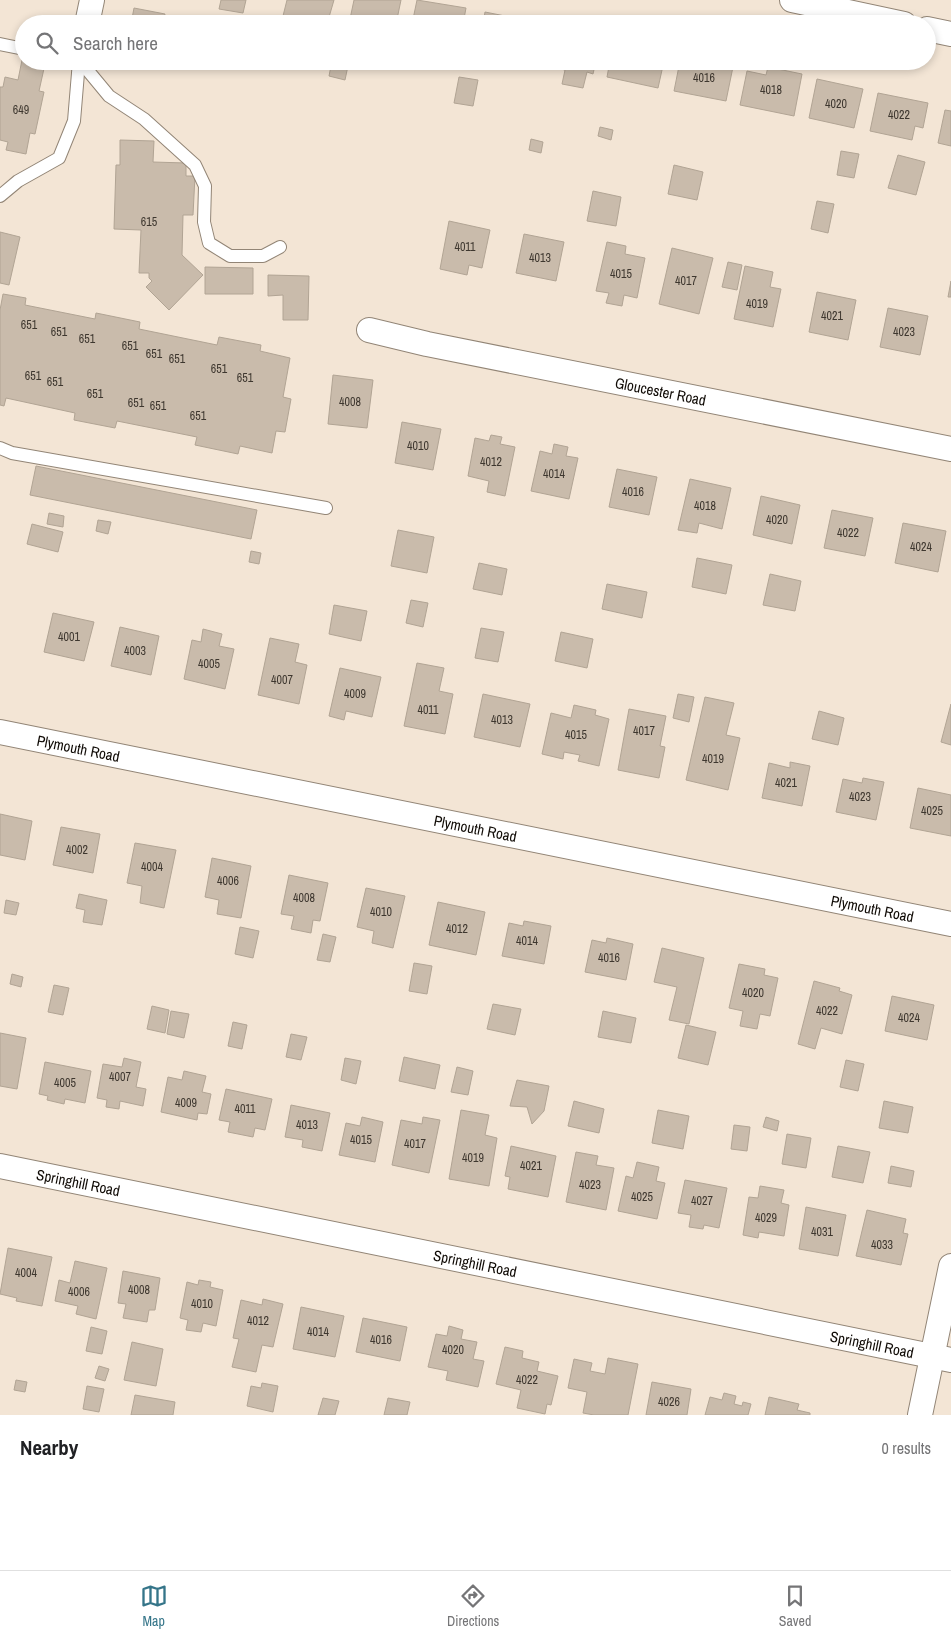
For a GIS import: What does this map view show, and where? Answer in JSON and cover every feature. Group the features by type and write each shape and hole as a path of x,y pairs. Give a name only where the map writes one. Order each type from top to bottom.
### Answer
{"street":[{"path":"89,15 92,0"},
{"path":"792,0 862,15"},
{"path":"936,31 951,34"},
{"name":"Gloucester Road","path":"369,330 427,344 951,448"},
{"name":"Plymouth Road","path":"0,732 951,924"},
{"name":"Springhill Road","path":"0,1166 942,1358"},
{"path":"920,1415 942,1358 951,1266"}],"lane":[{"path":"0,44 15,47"},
{"path":"0,196 18,181 59,158 74,121 78,70"},
{"path":"87,70 109,96 144,119 196,165 205,186 204,222 209,243 230,256 263,256 280,247"},
{"path":"0,448 12,453 326,508"}],"building":[{"path":"221,0 246,0 243,13 219,9"},
{"path":"287,0 334,0 330,15 283,15"},
{"path":"354,0 401,0 398,15 351,15"},
{"path":"417,0 466,8 465,15 414,15"},
{"path":"134,8 165,14 165,15 133,15"},
{"path":"485,12 500,15 484,15"},
{"path":"20,70 44,70 39,91 44,92 35,134 30,133 26,154 6,150 8,142 0,140 0,87 3,87 5,77 18,80"},
{"path":"330,70 347,70 345,80 329,76"},
{"path":"565,70 594,70 593,74 587,72 583,88 562,84"},
{"path":"608,70 662,70 658,88 607,77"},
{"path":"678,70 732,70 726,101 674,91"},
{"path":"767,70 783,70 802,74 794,116 740,105 747,71 766,75"},
{"path":"459,77 478,80 473,106 454,103"},
{"path":"817,79 863,89 854,128 809,118"},
{"path":"878,93 928,103 923,128 915,126 912,140 870,131"},
{"path":"945,110 951,111 951,146 938,143"},
{"path":"600,127 613,130 611,140 598,136"},
{"path":"531,139 543,142 541,153 529,150"},
{"path":"120,140 154,141 153,162 186,163 186,176 195,176 193,215 183,215 182,255 203,275 169,310 146,287 152,281 149,278 149,273 139,273 141,230 114,229 116,165 120,165"},
{"path":"841,151 859,154 854,178 837,175"},
{"path":"898,155 925,162 916,195 888,188"},
{"path":"674,165 703,172 697,200 668,194"},
{"path":"593,191 621,197 616,226 587,221"},
{"path":"817,201 834,204 828,233 811,229"},
{"path":"449,221 490,230 482,268 469,265 467,275 440,269"},
{"path":"0,232 20,237 9,285 0,283"},
{"path":"524,234 564,242 556,281 516,273"},
{"path":"607,242 626,246 625,254 645,258 637,298 624,295 622,306 606,303 609,293 596,291"},
{"path":"672,248 713,258 699,314 659,304"},
{"path":"728,262 742,265 737,290 722,287"},
{"path":"745,266 773,272 770,287 781,289 773,327 734,319"},
{"path":"205,267 253,268 253,294 205,294"},
{"path":"268,275 309,276 308,320 283,320 283,295 268,296"},
{"path":"951,281 951,297 948,297"},
{"path":"817,292 856,300 848,340 809,332"},
{"path":"3,294 26,298 25,305 95,319 96,313 140,322 139,329 217,345 219,337 261,345 260,351 290,358 283,397 291,399 285,432 276,431 272,453 240,446 238,454 195,445 197,437 117,421 115,428 74,420 75,413 6,398 4,406 0,405 0,310"},
{"path":"888,308 928,316 920,355 880,347"},
{"path":"333,375 373,380 367,428 328,424"},
{"path":"402,422 441,429 433,470 395,463"},
{"path":"491,435 502,437 500,444 515,447 505,496 487,492 489,481 468,476 475,438 489,441"},
{"path":"554,444 568,447 566,456 578,458 569,499 531,491 540,451 552,454"},
{"path":"36,466 257,510 251,539 30,495"},
{"path":"617,469 657,477 649,515 609,507"},
{"path":"690,479 731,488 722,529 699,523 697,533 678,530"},
{"path":"761,496 800,505 792,544 753,535"},
{"path":"832,510 873,518 865,556 824,548"},
{"path":"49,513 64,516 63,527 47,524"},
{"path":"98,520 111,522 108,534 96,531"},
{"path":"903,523 946,531 938,572 895,563"},
{"path":"32,524 63,532 58,552 27,544"},
{"path":"398,530 434,537 427,573 391,566"},
{"path":"251,551 261,553 259,564 249,562"},
{"path":"697,558 732,565 726,594 692,587"},
{"path":"479,563 507,569 502,595 473,589"},
{"path":"770,574 801,581 795,611 763,605"},
{"path":"607,584 647,592 642,618 602,609"},
{"path":"411,600 428,603 423,627 406,623"},
{"path":"334,605 367,611 361,641 329,634"},
{"path":"53,613 94,622 84,661 44,652"},
{"path":"120,627 159,636 151,675 111,666"},
{"path":"481,628 504,632 498,662 475,658"},
{"path":"203,629 222,634 219,646 234,649 225,689 184,679 192,640 201,642"},
{"path":"561,632 593,639 587,668 555,661"},
{"path":"270,638 299,644 295,662 307,665 299,704 258,695"},
{"path":"417,663 444,668 439,691 453,694 445,734 404,726"},
{"path":"340,668 381,677 372,717 346,711 344,720 329,716"},
{"path":"483,694 530,704 520,747 474,737"},
{"path":"678,694 694,697 689,722 673,718"},
{"path":"705,697 734,703 726,735 740,738 728,790 686,780"},
{"path":"951,704 951,745 941,742"},
{"path":"574,705 596,710 595,715 609,719 599,766 578,761 580,755 564,752 563,759 542,754 551,713 571,718"},
{"path":"629,709 666,716 660,746 665,747 659,778 618,770"},
{"path":"819,711 844,718 838,745 812,739"},
{"path":"790,762 810,766 802,806 762,798 769,763 790,768"},
{"path":"863,778 884,782 876,820 836,812 843,779 862,783"},
{"path":"918,788 951,795 951,836 910,828"},
{"path":"0,814 32,821 25,860 0,855"},
{"path":"61,827 100,834 93,873 53,865"},
{"path":"135,843 176,850 164,908 140,903 142,886 127,883"},
{"path":"212,858 251,866 241,918 217,914 219,900 205,897"},
{"path":"289,875 328,883 320,921 313,920 311,933 291,929 294,916 281,914"},
{"path":"366,888 405,896 393,948 372,943 374,931 357,927"},
{"path":"79,894 107,900 102,925 83,922 85,910 76,908"},
{"path":"6,900 19,903 16,915 4,913"},
{"path":"438,902 485,912 476,955 429,945"},
{"path":"524,921 551,926 544,964 502,956 509,923 523,926"},
{"path":"240,927 259,931 253,958 235,954"},
{"path":"323,934 336,937 330,962 317,960"},
{"path":"607,938 633,944 626,980 585,972 592,940 606,943"},
{"path":"662,948 704,958 689,1024 669,1020 677,987 654,982"},
{"path":"414,963 432,966 427,994 409,991"},
{"path":"739,964 765,969 764,975 778,978 770,1016 760,1014 757,1029 740,1026 743,1011 729,1008"},
{"path":"12,974 23,977 21,987 10,984"},
{"path":"814,981 840,988 839,991 852,995 842,1034 821,1028 815,1049 798,1044"},
{"path":"54,985 69,988 63,1015 48,1012"},
{"path":"892,996 934,1005 927,1040 885,1031"},
{"path":"493,1004 521,1009 515,1035 487,1029"},
{"path":"152,1006 169,1010 165,1033 147,1029"},
{"path":"171,1011 189,1014 184,1038 167,1034"},
{"path":"603,1011 636,1018 631,1043 598,1037"},
{"path":"233,1022 247,1025 242,1049 228,1046"},
{"path":"686,1025 716,1032 708,1065 678,1058"},
{"path":"0,1033 26,1038 17,1089 0,1086"},
{"path":"291,1034 307,1037 301,1060 286,1057"},
{"path":"404,1057 440,1065 435,1089 399,1081"},
{"path":"124,1058 141,1062 136,1087 146,1089 143,1106 120,1101 119,1109 106,1107 107,1100 97,1098 103,1064 122,1067"},
{"path":"345,1058 361,1061 356,1084 341,1080"},
{"path":"846,1060 864,1064 858,1091 840,1087"},
{"path":"45,1062 91,1071 85,1103 65,1099 64,1104 47,1100 48,1096 39,1094"},
{"path":"457,1067 473,1071 468,1095 451,1092"},
{"path":"184,1071 206,1076 202,1092 211,1094 207,1114 198,1113 197,1120 161,1112 168,1077 182,1080"},
{"path":"517,1080 549,1086 544,1111 532,1124 527,1107 510,1106"},
{"path":"226,1089 272,1099 265,1130 255,1128 253,1137 228,1132 230,1122 219,1120"},
{"path":"574,1101 604,1109 599,1133 568,1126"},
{"path":"884,1101 913,1107 908,1133 879,1128"},
{"path":"291,1105 330,1113 322,1151 302,1147 303,1140 285,1137"},
{"path":"461,1110 489,1115 485,1135 497,1138 489,1186 449,1179"},
{"path":"658,1110 689,1116 683,1149 652,1143"},
{"path":"362,1117 383,1122 375,1162 339,1155 346,1123 360,1126"},
{"path":"423,1117 440,1120 429,1173 392,1165 401,1120 422,1124"},
{"path":"766,1117 779,1121 777,1131 763,1127"},
{"path":"734,1125 750,1127 747,1151 731,1149"},
{"path":"787,1134 811,1138 806,1168 782,1164"},
{"path":"511,1146 556,1156 548,1197 508,1189 510,1177 505,1176"},
{"path":"838,1146 870,1152 863,1183 832,1177"},
{"path":"576,1152 598,1156 596,1165 614,1168 606,1210 566,1202"},
{"path":"637,1162 659,1167 656,1181 665,1183 657,1219 618,1211 626,1176 633,1178"},
{"path":"891,1166 914,1171 911,1187 888,1183"},
{"path":"685,1180 727,1188 719,1228 704,1225 703,1229 689,1227 691,1215 678,1213"},
{"path":"760,1186 784,1190 781,1203 789,1205 784,1236 759,1232 758,1238 743,1235 749,1197 758,1198"},
{"path":"806,1207 846,1215 838,1256 799,1249"},
{"path":"867,1210 906,1219 903,1233 908,1234 901,1265 856,1256"},
{"path":"8,1248 52,1257 42,1306 16,1301 17,1298 0,1294"},
{"path":"75,1261 107,1268 96,1319 76,1314 78,1306 55,1301 59,1280 70,1283"},
{"path":"123,1271 160,1278 155,1310 149,1310 147,1322 123,1318 126,1304 118,1303"},
{"path":"199,1280 211,1282 210,1287 223,1290 216,1326 203,1323 201,1332 186,1330 188,1320 180,1318 187,1282 198,1285"},
{"path":"263,1299 283,1304 273,1347 262,1345 256,1372 232,1367 239,1339 233,1338 241,1300 262,1305"},
{"path":"301,1307 344,1316 335,1357 293,1349"},
{"path":"363,1318 407,1327 400,1361 356,1352"},
{"path":"449,1326 463,1330 461,1339 477,1342 473,1359 484,1361 478,1387 446,1380 448,1371 428,1367 436,1334 447,1336"},
{"path":"91,1327 107,1331 102,1354 86,1351"},
{"path":"132,1342 163,1349 156,1386 124,1380"},
{"path":"505,1347 523,1351 522,1358 539,1362 537,1371 558,1376 551,1405 547,1404 545,1414 517,1408 521,1390 496,1384"},
{"path":"608,1358 638,1364 628,1415 594,1415 583,1413 587,1392 568,1388 574,1359 592,1363 590,1371 605,1374"},
{"path":"99,1366 109,1369 105,1381 95,1378"},
{"path":"16,1380 27,1382 25,1392 14,1390"},
{"path":"652,1382 691,1389 687,1415 646,1415"},
{"path":"262,1383 278,1386 273,1412 247,1406 251,1386 261,1388"},
{"path":"87,1386 104,1389 99,1412 83,1409"},
{"path":"724,1393 736,1396 734,1404 742,1406 743,1402 751,1404 748,1415 705,1415 710,1397 722,1400"},
{"path":"135,1395 175,1402 173,1415 131,1415"},
{"path":"769,1397 799,1404 797,1410 810,1413 810,1415 765,1415"},
{"path":"323,1398 339,1401 335,1415 318,1415"},
{"path":"388,1398 410,1402 407,1415 384,1415"}]}
